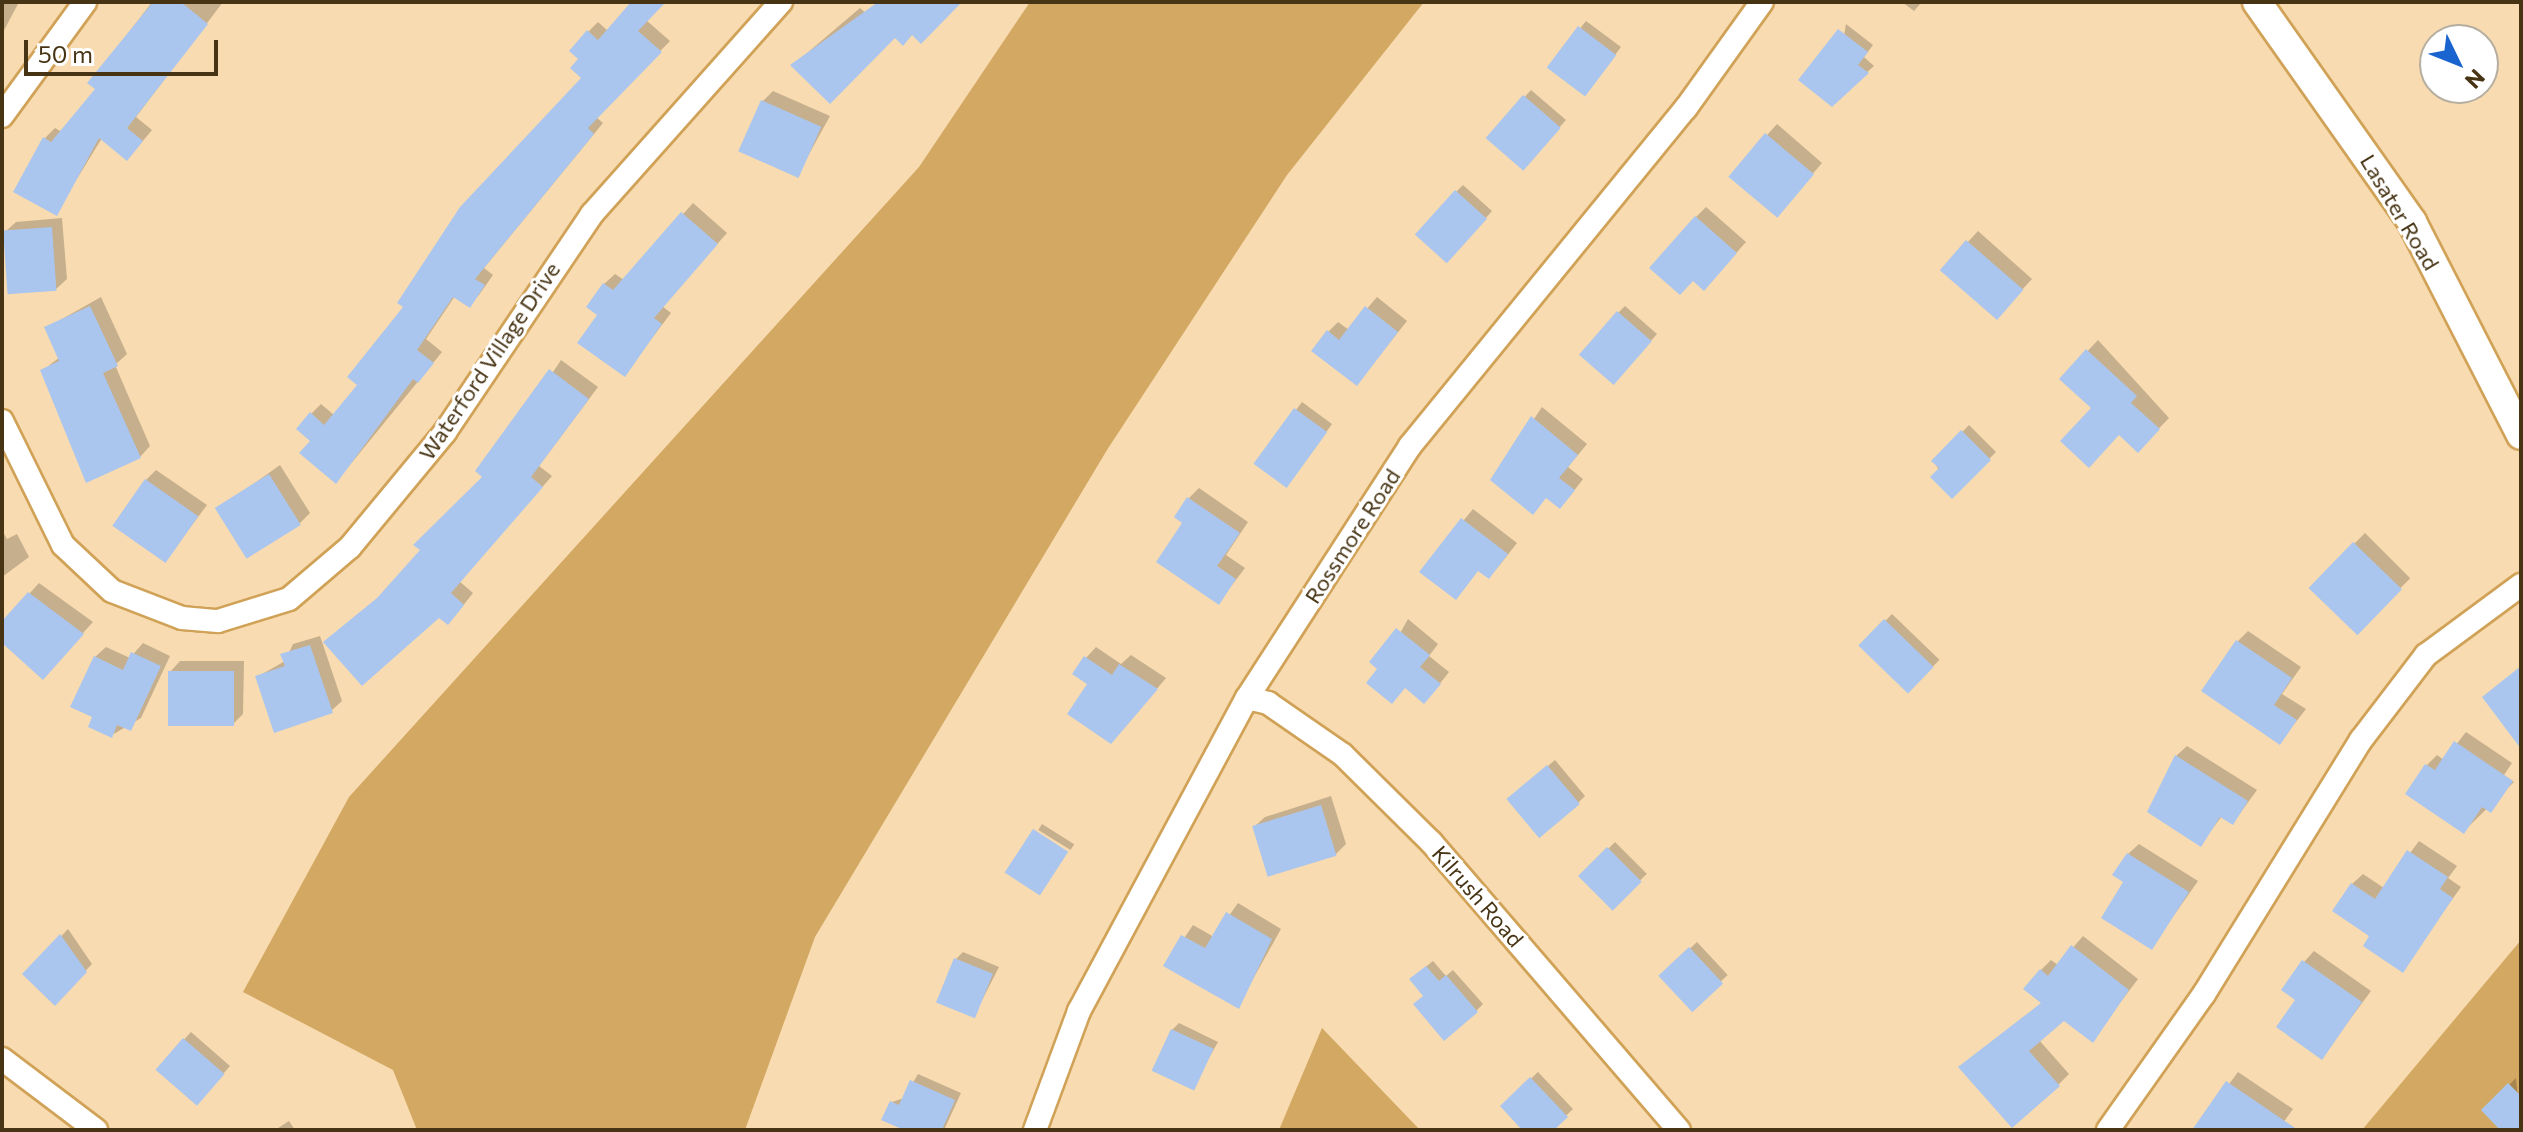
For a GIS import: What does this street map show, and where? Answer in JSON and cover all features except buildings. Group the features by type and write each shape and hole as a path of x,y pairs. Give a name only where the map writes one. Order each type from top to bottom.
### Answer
{"street":[{"path":"2,116 85,2"},
{"name":"Waterford Village Drive","path":"2,421 63,545 112,591 182,618 218,621 289,599 350,547 445,432 592,214 781,2"},
{"name":"Rossmore Road","path":"1035,1130 1079,1011 1247,698 1410,446 1686,108 1762,2"},
{"name":"Lasater Road","path":"2257,2 2412,222 2521,435"},
{"path":"2108,1130 2204,994 2361,740 2426,655 2521,585"},
{"name":"Kilrush Road","path":"1247,698 1268,703 1343,755 1431,842 1679,1130"},
{"path":"2,1059 96,1130"}],"shaded area":[{"path":"1030,2 1424,2 1287,175 1107,450 815,937 745,1130 417,1130 393,1070 243,992 349,797 919,167"},
{"path":"2521,940 2521,1110 2511,1130 2362,1130"},
{"path":"1322,1028 1420,1130 1279,1130"}]}
